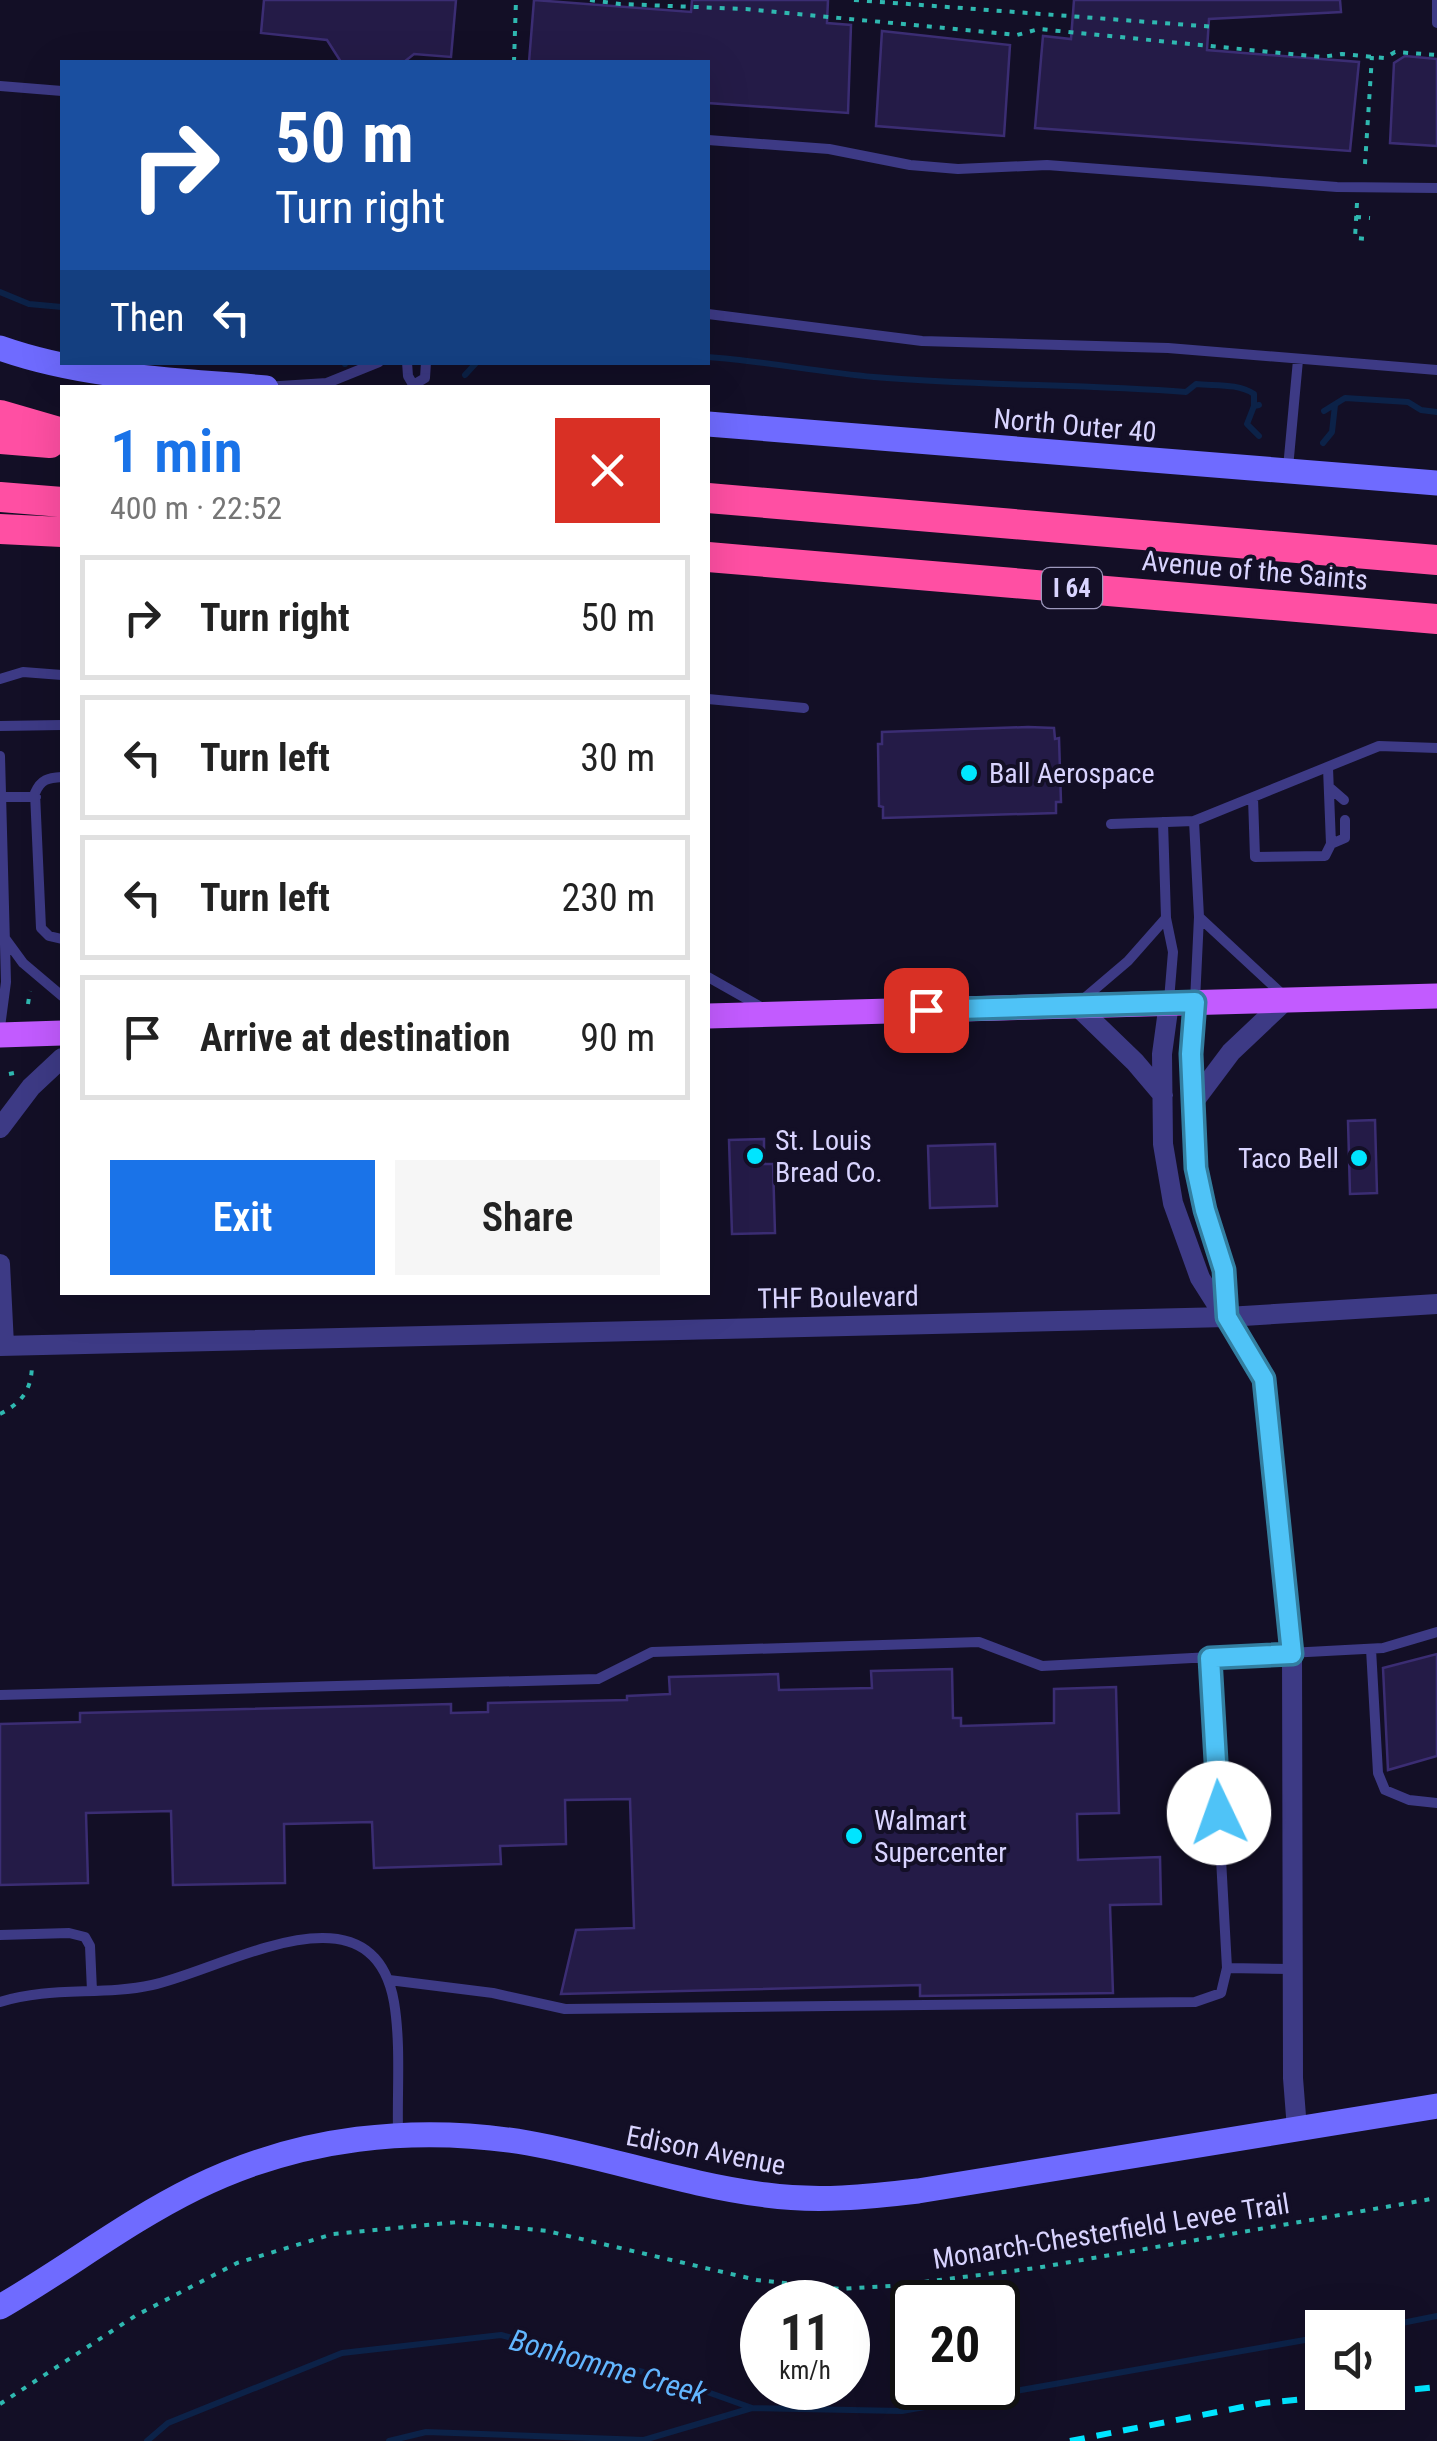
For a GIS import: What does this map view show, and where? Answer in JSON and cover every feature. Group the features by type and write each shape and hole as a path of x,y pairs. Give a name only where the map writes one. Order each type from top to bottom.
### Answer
{"highway":[{"path":"0,415 60,432"},
{"path":"0,438 60,444"},
{"path":"0,497 60,502"},
{"name":"Avenue of the Saints","path":"710,498 1437,560"},
{"path":"0,528 60,532"},
{"name":"Avenue of the Saints","path":"710,557 1437,619"}],"main road":[{"path":"710,1016 1437,996"},
{"path":"0,1031 60,1033"}],"street":[{"path":"0,348 60,364"},
{"path":"65,365 117,375 239,385"},
{"name":"North Outer 40","path":"710,424 1437,483"},
{"path":"1192,1104 1231,1052 1287,999"},
{"path":"1182,1002 1162,1054 1166,1174 1200,1278 1264,1379 1292,1654 1293,2078 1298,2129"},
{"path":"1182,1002 1191,1054 1196,1168 1224,1270 1227,1317"},
{"path":"1076,1005 1136,1062 1163,1094"},
{"path":"0,1128 32,1087 60,1060"},
{"path":"0,1264 2,1346"},
{"name":"THF Boulevard","path":"2,1346 1227,1317 1437,1304"},
{"name":"Edison Avenue","path":"0,2307 162,2205 226,2173 312,2146 398,2134 516,2141 726,2189 768,2196 844,2198 918,2191 1437,2106"}],"lane":[{"path":"1437,0 1437,23"},
{"path":"0,86 60,91"},
{"path":"710,140 830,149 910,165 958,169 1047,165 1337,187 1437,188"},
{"path":"710,314 922,341 1004,346 1096,344 1437,370"},
{"path":"1288,473 1298,360"},
{"path":"288,385 326,382 371,365"},
{"path":"0,679 22,672 60,675"},
{"path":"710,699 804,708"},
{"path":"0,726 60,725"},
{"path":"1111,824 1194,820 1380,746 1437,748"},
{"path":"0,756 6,982 0,1031"},
{"path":"1253,798 1255,857 1324,856 1331,844 1328,768"},
{"path":"60,777 48,778 40,784 36,797 41,928 60,939"},
{"path":"1329,787 1344,800"},
{"path":"1,798 36,797"},
{"path":"1182,1002 1199,917 1194,820"},
{"path":"1331,844 1344,838 1344,820"},
{"path":"1164,822 1166,918 1182,1002"},
{"path":"1199,917 1287,999"},
{"path":"1076,1005 1128,961 1166,918"},
{"path":"4,937 23,963 60,994"},
{"path":"710,977 775,1014"},
{"path":"0,1695 598,1680 652,1652 979,1642 1042,1666 1371,1649 1437,1632"},
{"path":"1371,1649 1378,1773 1384,1790 1409,1800 1437,1802"},
{"path":"389,1980 493,1992 566,2009 1195,2002 1220,1993 1228,1968 1210,1658"},
{"path":"0,1935 68,1933 85,1938 90,1946 92,1991"},
{"path":"0,2002 26,1993 154,1985 293,1940 324,1936 352,1942 374,1957 389,1980 394,2006 398,2134"},
{"path":"1228,1968 1293,1969"}],"path":[{"path":"514,60 516,0"},
{"path":"590,0 746,9 1016,35 1040,29 1321,57 1342,54 1384,58 1395,52 1437,55"},
{"path":"854,0 1216,27"},
{"path":"1365,164 1372,56"},
{"path":"1358,198 1355,238 1368,239"},
{"path":"1356,217 1370,218"},
{"path":"17,993 28,997"},
{"path":"9,1074 19,1072"},
{"path":"0,1414 18,1404 28,1391 32,1345"},
{"name":"Monarch-Chesterfield Levee Trail","path":"0,2404 135,2316 237,2263 333,2234 458,2222 547,2231 757,2280 840,2289 1036,2268 1437,2198"}],"building":[{"path":"264,0 456,0 451,57 414,54 406,60 340,60 327,40 261,33"},
{"path":"534,0 691,12 692,0 828,0 827,23 851,25 848,113 710,103 710,60 529,60"},
{"path":"1074,0 1340,0 1341,12 1209,19 1207,50 1359,62 1350,151 1035,128 1043,36 1071,39"},
{"path":"882,31 1010,45 1004,136 876,126"},
{"path":"1405,56 1437,59 1437,146 1390,143 1394,63"},
{"name":"Ball Aerospace","path":"1054,728 1055,739 1059,738 1061,802 1056,802 1056,813 883,818 883,807 879,806 878,744 882,744 882,732"},
{"path":"1375,1120 1377,1193 1350,1194 1348,1121"},
{"path":"764,1139 764,1164 773,1164 775,1233 732,1234 729,1140"},
{"path":"995,1144 997,1206 930,1208 928,1146"},
{"path":"1437,1654 1437,1756 1388,1770 1383,1668"},
{"name":"Walmart Supercenter","path":"952,1669 953,1718 961,1718 961,1726 1054,1723 1054,1689 1116,1687 1119,1813 1077,1814 1078,1860 1160,1857 1161,1904 1110,1905 1113,1993 920,1996 920,1985 561,1994 576,1930 634,1928 630,1799 565,1800 566,1844 500,1846 501,1864 374,1868 372,1822 284,1824 285,1883 173,1885 171,1811 86,1813 88,1883 0,1885 0,1724 80,1722 80,1713 451,1704 451,1713 488,1712 488,1703 627,1700 627,1696 670,1694 669,1677 778,1674 779,1690 872,1688 871,1671"}],"waterway":[{"path":"0,292 29,304 60,307"},
{"path":"710,357 913,380 1186,392 1196,384 1226,386 1254,394 1254,406 1259,405"},
{"path":"465,375 474,365"},
{"path":"1324,411 1345,398 1408,402 1421,410 1437,412"},
{"path":"1323,443 1332,432 1335,405"},
{"path":"1254,406 1247,424 1259,436"},
{"name":"Bonhomme Creek","path":"1405,2322 1437,2316"},
{"name":"Bonhomme Creek","path":"147,2441 168,2423 342,2353 501,2335 674,2380 752,2408 902,2411 1305,2340"},
{"path":"389,2441 426,2432 644,2440 745,2410"}],"railway":[{"path":"1405,2390 1437,2387"},
{"path":"1070,2441 1263,2403 1305,2399"}],"place":[{"name":"Ball Aerospace","path":"969,773"},
{"name":"St. Louis Bread Co.","path":"755,1156"},
{"name":"Taco Bell","path":"1359,1158"},
{"name":"Walmart Supercenter","path":"854,1836"}],"route":[{"path":"926,1010 1195,1002 1191,1054 1196,1168 1224,1270 1227,1317 1264,1379 1292,1654 1210,1658 1219,1813"}]}
